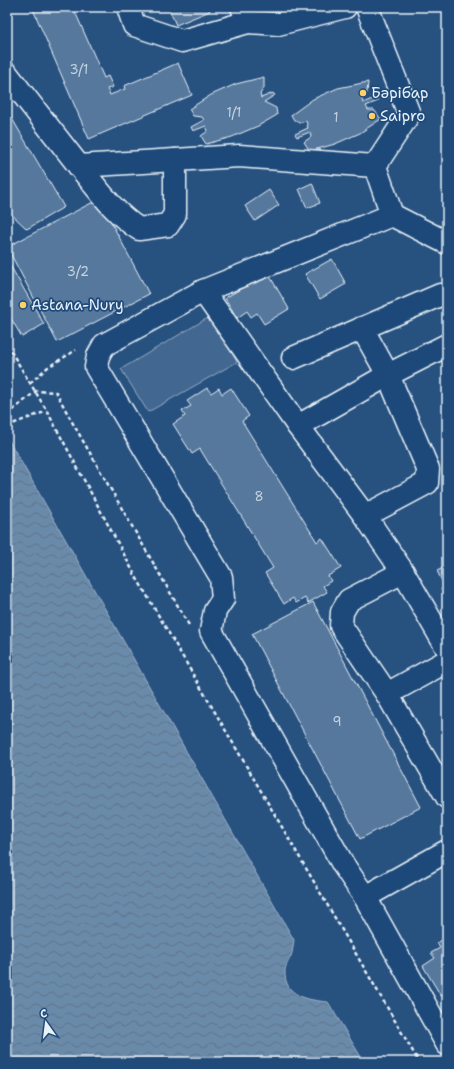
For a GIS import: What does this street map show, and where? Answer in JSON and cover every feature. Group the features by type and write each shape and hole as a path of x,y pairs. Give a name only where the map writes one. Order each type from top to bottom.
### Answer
{"lane":[{"path":"128,7 134,25 182,40 245,15 278,24 345,7"},
{"path":"367,7 409,114 375,166"},
{"path":"7,74 116,211 128,223 139,229 168,225 175,214 175,160"},
{"path":"79,166 239,156 375,166"},
{"path":"375,166 392,215 447,243"},
{"path":"392,215 203,291 104,346 98,356 96,367 221,577 223,599 215,611 210,631 344,866 365,897 447,1044"},
{"path":"203,291 298,426 365,516 403,572 447,648"},
{"path":"293,358 440,295"},
{"path":"362,328 388,375 428,469 428,483 365,516"},
{"path":"298,426 388,375 447,345"},
{"path":"403,572 349,600 342,612 341,626 387,694 447,797"},
{"path":"387,694 447,661"},
{"path":"365,897 447,851"}],"path":[{"path":"7,345 36,391 135,575 419,1062"},
{"path":"30,383 48,367 76,350"},
{"path":"7,415 36,391"},
{"path":"7,426 47,411"}],"shaded area":[{"path":"211,316 237,362 148,412 121,369"}],"water":[{"path":"7,437 294,940 292,954 285,969 288,986 298,995 305,998 328,1002 364,1062 7,1062"}],"building":[{"path":"32,7 73,7 104,78 108,76 113,87 107,89 110,95 125,89 124,86 178,63 192,95 89,139"},
{"path":"168,7 208,7 210,11 176,25"},
{"path":"264,77 264,88 260,94 261,98 273,93 275,95 264,102 276,108 277,115 258,126 232,137 206,144 201,136 208,131 206,126 193,131 191,127 204,120 202,117 193,116 189,109 211,95 236,84"},
{"path":"368,82 367,93 362,100 363,103 377,97 378,101 366,106 368,110 374,110 381,119 360,133 335,144 310,151 304,142 311,137 310,132 297,137 295,134 308,128 306,121 299,123 294,120 291,115 313,99 338,88"},
{"path":"7,110 64,207 27,229 7,210"},
{"path":"312,183 320,203 307,208 299,189"},
{"path":"269,190 279,205 255,221 245,206"},
{"path":"99,199 149,294 57,342 7,247"},
{"path":"332,259 346,284 320,299 305,274"},
{"path":"7,260 44,324 22,337 7,312"},
{"path":"268,273 289,309 264,324 257,313 251,317 247,311 237,318 225,298"},
{"path":"207,388 211,393 219,388 222,394 231,388 249,416 242,421 317,542 322,538 341,568 328,576 331,581 323,586 327,592 308,603 305,598 296,603 293,598 284,604 265,573 273,568 200,449 192,454 173,424 185,416 182,411 191,406 187,401"},
{"path":"447,554 447,566 442,557"},
{"path":"447,566 447,598 445,599 441,589 445,587 437,571"},
{"path":"313,602 421,807 360,839 252,634"},
{"path":"447,937 447,992 441,996 423,966 435,958 431,953 440,948 437,943"}],"place":[{"name":"Бәрібар","path":"363,93"},
{"name":"Saipro","path":"372,116"},
{"name":"Astana-Nury","path":"23,305"}]}
